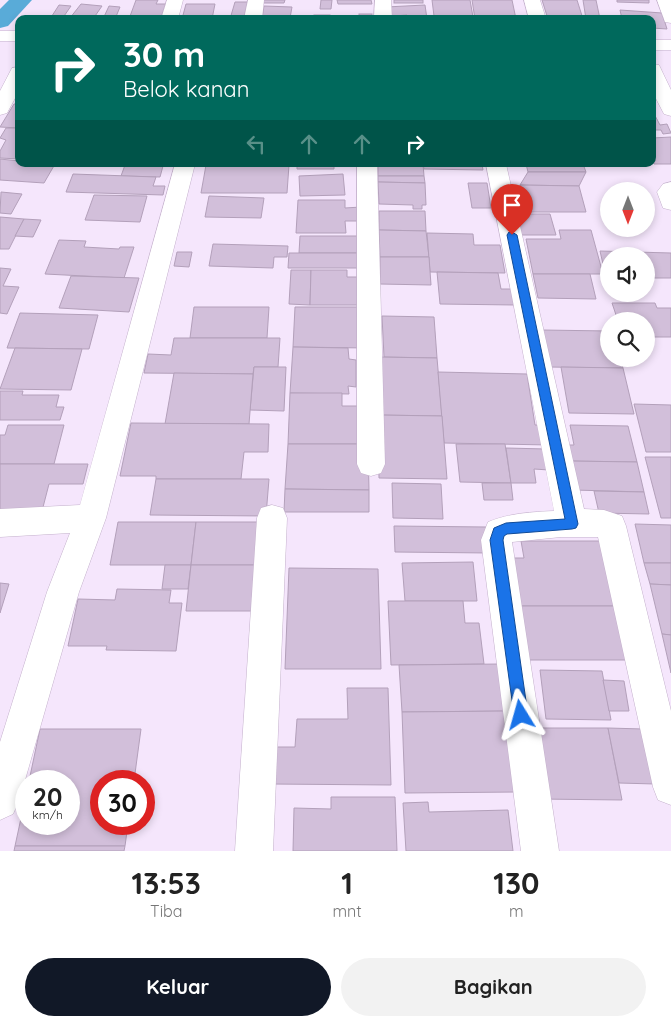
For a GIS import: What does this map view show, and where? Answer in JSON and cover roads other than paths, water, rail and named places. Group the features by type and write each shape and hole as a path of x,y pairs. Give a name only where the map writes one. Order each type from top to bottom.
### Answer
{"street":[{"path":"170,15 175,0"},
{"path":"254,15 256,0"},
{"path":"383,0 384,15"},
{"path":"532,0 537,15"},
{"path":"665,0 671,18"},
{"path":"656,44 671,45"},
{"path":"656,78 671,110"},
{"path":"0,109 15,80"},
{"path":"0,801 63,592 91,518 184,167"},
{"path":"367,167 371,464"},
{"path":"497,167 572,524"},
{"path":"671,189 668,192 671,203"},
{"path":"0,522 91,518"},
{"path":"254,851 272,518"},
{"path":"540,851 496,540 499,532 506,529 572,524 605,523 611,526 671,787"}],"waterway":[{"path":"0,21 21,0"}]}
